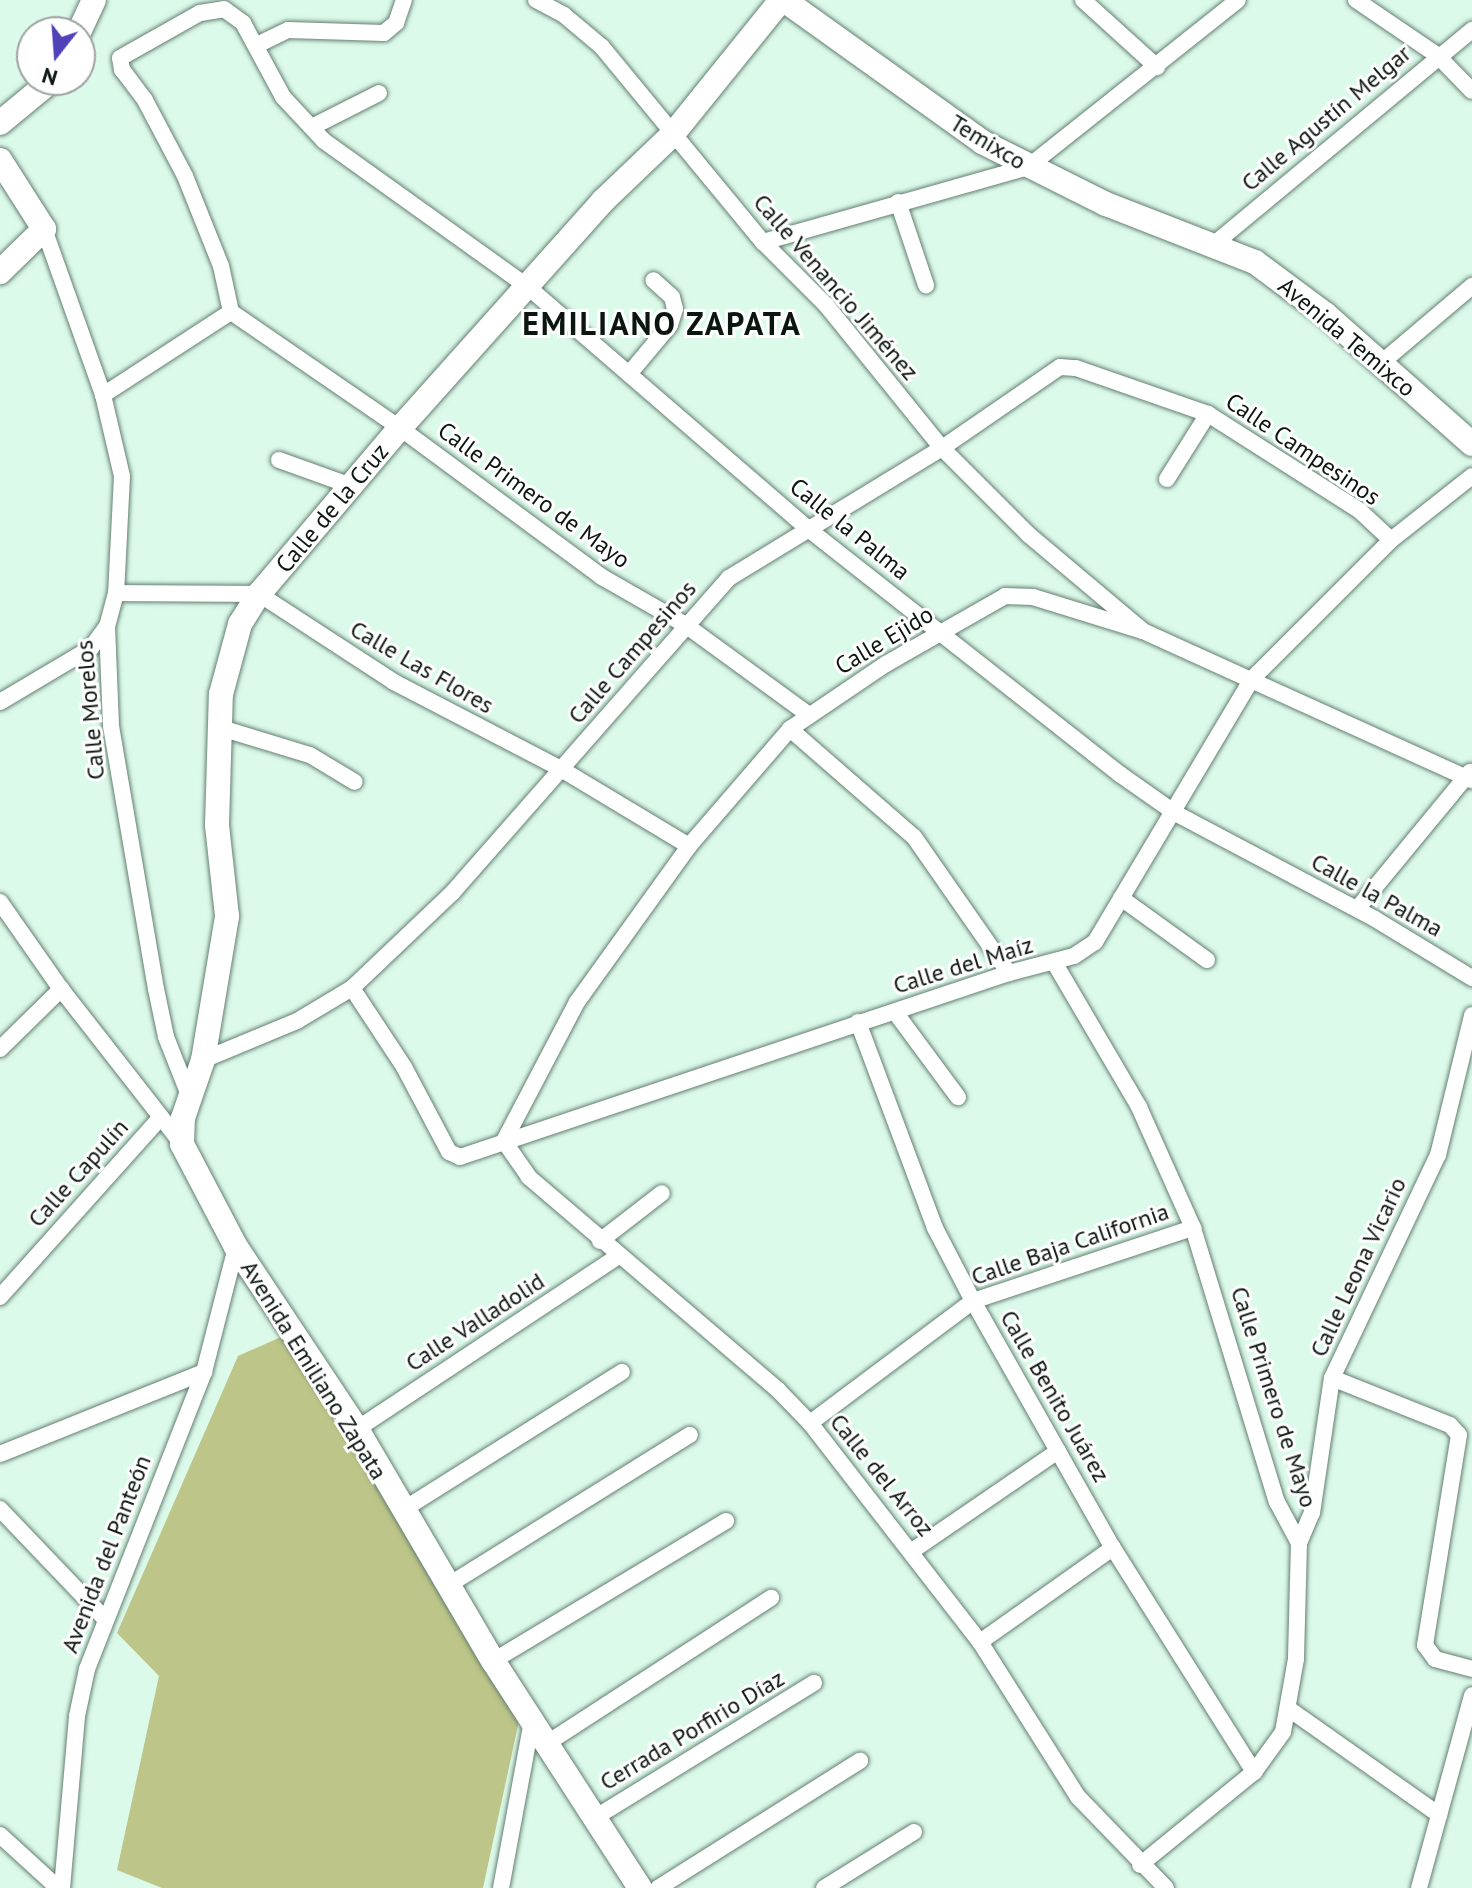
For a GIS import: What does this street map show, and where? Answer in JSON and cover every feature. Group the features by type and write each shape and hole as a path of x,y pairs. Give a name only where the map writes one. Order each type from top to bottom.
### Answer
{"main road":[{"name":"Calle de la Cruz","path":"182,1144 189,1095 203,1060 227,916 217,825 228,656 259,594 354,487 400,428 603,201 673,134 782,0"},
{"name":"Temixco","path":"782,0 982,142 1106,204 1213,245"},
{"path":"0,123 33,96"},
{"path":"0,160 44,229 0,272"},
{"name":"Avenida Temixco","path":"1213,245 1255,262 1287,284 1472,444"},
{"name":"Avenida Emiliano Zapata","path":"182,1144 236,1247 357,1429 401,1511 493,1661 549,1742 640,1888"}],"street":[{"path":"257,45 288,30 384,33 396,23 404,0"},
{"name":"Calle Venancio Jiménez","path":"536,0 568,7 763,242 826,305 942,448 1029,535 1143,631"},
{"path":"1083,0 1157,67"},
{"path":"763,242 1028,167 1238,0"},
{"path":"1356,0 1437,55 1472,91"},
{"name":"Calle la Palma","path":"231,312 221,266 185,176 145,100 122,70 120,58 200,13 224,9 243,23 283,97 312,127 379,182 528,287 807,528 1175,813 1357,909 1472,978"},
{"name":"Calle Agustín Melgar","path":"1213,245 1437,55 1472,30"},
{"path":"312,127 379,93"},
{"path":"898,202 926,285"},
{"name":"Calle Morelos","path":"44,229 103,395 122,476 116,593 107,626 111,726 146,938 166,1037 189,1095"},
{"path":"629,374 670,325 675,309 672,297 653,280"},
{"path":"1380,364 1472,286"},
{"path":"103,395 231,312"},
{"name":"Calle Primero de Mayo","path":"231,312 400,428 602,577 684,624 809,715"},
{"name":"Calle Campesinos","path":"203,1060 297,1021 352,988 453,892 684,624 729,578 942,448 1060,367 1076,368 1208,414 1360,511 1391,540"},
{"path":"1167,479 1208,414"},
{"path":"279,460 354,487"},
{"name":"Calle del Maíz","path":"352,988 404,1067 449,1152 460,1157 858,1022 1009,973 1054,962 1095,942 1175,813 1252,679 1391,540 1472,476"},
{"path":"116,593 259,594"},
{"name":"Calle Las Flores","path":"259,594 394,682 561,769 689,846"},
{"name":"Calle Ejido","path":"504,1141 577,1002 689,846 790,729 1005,596 1033,597 1143,631 1470,776"},
{"path":"0,702 91,648 107,626"},
{"path":"221,728 310,755 355,782"},
{"path":"790,729 914,837 1009,973"},
{"path":"1357,909 1470,776"},
{"path":"1121,898 1207,960"},
{"name":"Avenida Emiliano Zapata","path":"0,902 61,989 182,1144"},
{"name":"Calle Primero de Mayo","path":"1054,962 1139,1107 1193,1228 1277,1502 1299,1543 1289,1709 1277,1742 1254,1772 1140,1865"},
{"path":"0,1049 61,989"},
{"path":"895,1012 958,1097"},
{"name":"Calle Leona Vicario","path":"1299,1543 1312,1513 1332,1378 1438,1155 1472,1015"},
{"name":"Calle Benito Juárez","path":"858,1022 935,1228 973,1301 1113,1548 1254,1772"},
{"name":"Calle Capulín","path":"0,1297 161,1117"},
{"name":"Calle del Arroz","path":"504,1141 529,1177 600,1241 778,1390 810,1423 980,1642 1069,1785 1140,1865 1166,1888"},
{"path":"600,1241 662,1193"},
{"name":"Calle Baja California","path":"810,1423 973,1301 1193,1228"},
{"name":"Avenida del Panteón","path":"60,1888 77,1716 104,1618 204,1372 236,1247"},
{"name":"Calle Valladolid","path":"357,1429 618,1256"},
{"path":"0,1454 204,1372"},
{"path":"401,1511 622,1372"},
{"path":"1332,1378 1450,1425 1459,1435 1425,1645 1435,1659 1472,1669"},
{"path":"447,1586 690,1435"},
{"path":"912,1551 1058,1451"},
{"path":"0,1509 104,1618"},
{"path":"493,1661 726,1521"},
{"path":"980,1642 1113,1548"},
{"path":"549,1742 771,1598"},
{"name":"Cerrada Porfirio Díaz","path":"596,1817 814,1683"},
{"path":"1419,1888 1472,1695"},
{"path":"1289,1709 1439,1815"},
{"path":"501,1888 532,1721"},
{"path":"658,1888 860,1761"},
{"path":"824,1888 914,1832"},
{"path":"0,1835 60,1888"}],"green space":[{"path":"283,1336 520,1716 483,1888 162,1888 117,1870 159,1676 117,1633 238,1356"}],"district":[{"name":"EMILIANO ZAPATA","path":"662,323"}]}
